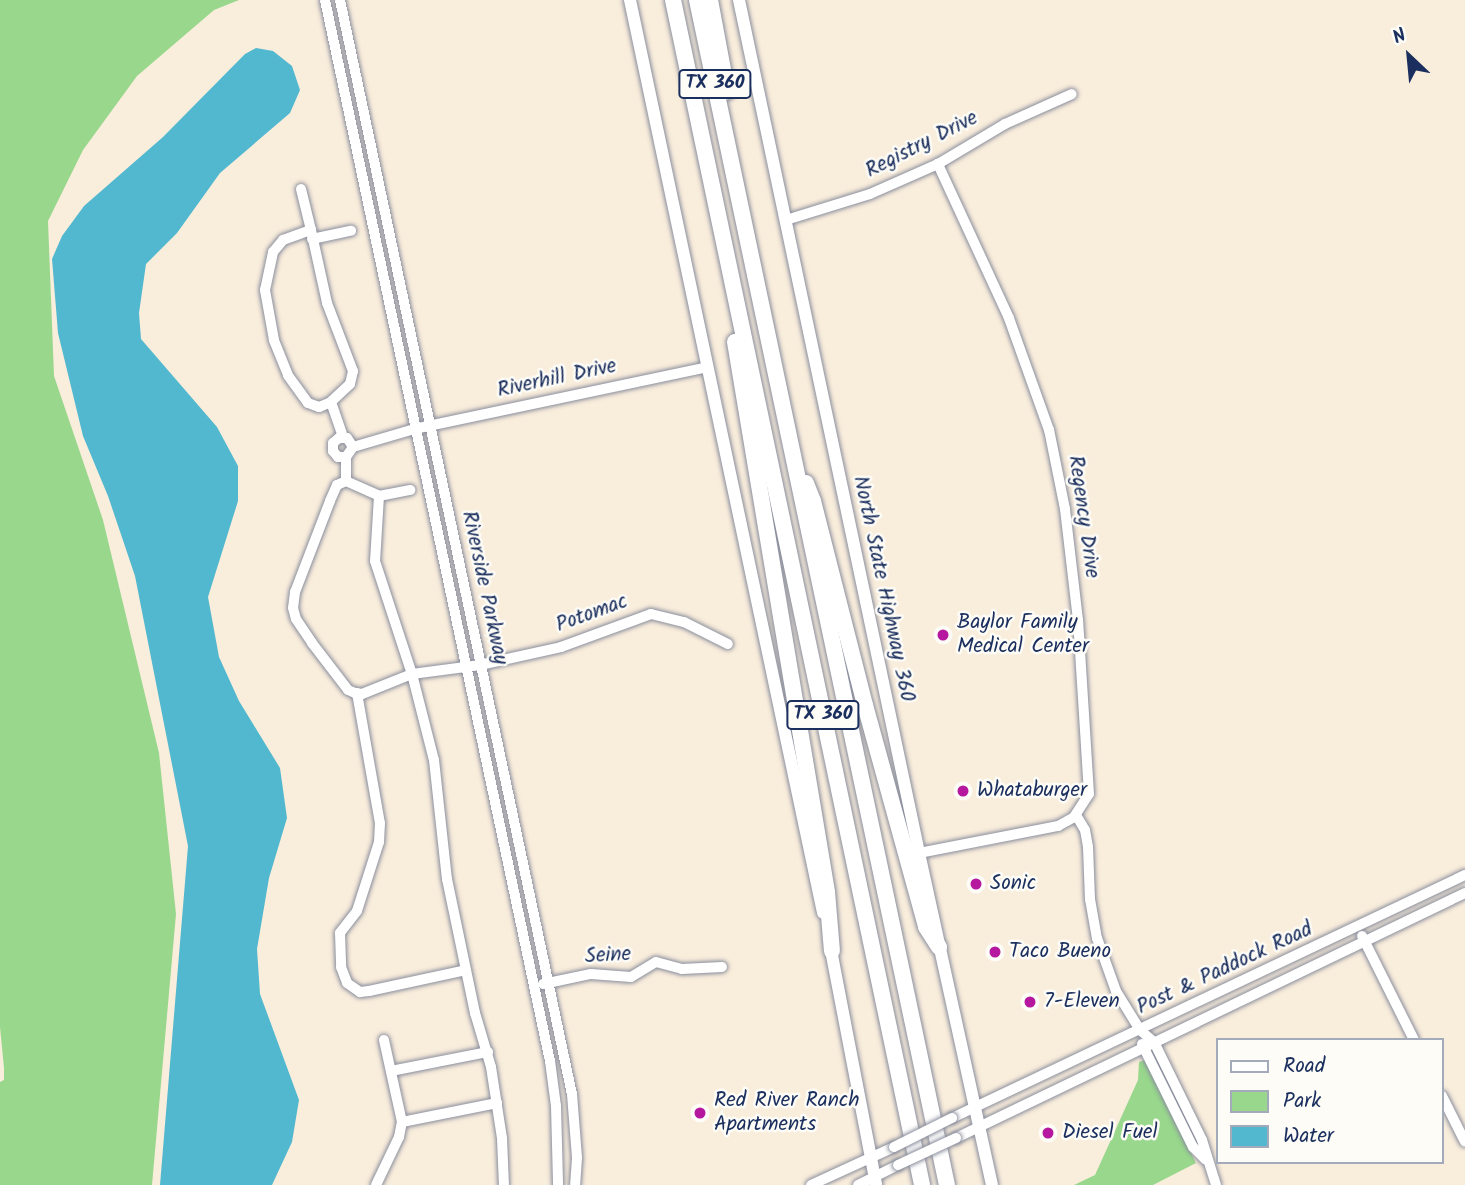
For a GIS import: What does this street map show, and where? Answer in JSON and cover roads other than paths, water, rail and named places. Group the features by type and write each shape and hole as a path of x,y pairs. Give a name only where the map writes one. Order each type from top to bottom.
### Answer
{"highway":[{"path":"662,0 693,135 706,154"},
{"name":"TX 360","path":"673,0 920,1182"},
{"name":"TX 360","path":"697,0 947,1185"},
{"path":"710,0 739,148 734,168"},
{"path":"727,253 723,274 827,892 832,951"},
{"path":"791,447 813,500 865,705 926,927 939,947"}],"main road":[{"path":"630,0 832,951 875,1181"},
{"name":"North State Highway 360","path":"740,0 919,853 977,1106 992,1185"}],"street":[{"name":"Riverside Parkway","path":"325,0 533,986 556,1106 558,1185"},
{"name":"Riverside Parkway","path":"340,0 572,1094 578,1158 575,1185"},
{"name":"Registry Drive","path":"786,220 870,194 939,164 1005,124 1072,94"},
{"name":"Regency Drive","path":"939,164 1009,318 1049,430 1056,459 1078,620 1086,741 1088,794 1076,815"},
{"path":"301,190 312,234 336,332 353,370 350,384 331,402 313,407 288,376 274,340 265,290 268,268 273,252 283,240 312,234 351,230"},
{"name":"Riverhill Drive","path":"353,447 414,429 708,367"},
{"path":"331,402 343,437"},
{"path":"346,457 338,457 332,451 335,440 343,437 350,440 353,447 346,457 346,481"},
{"path":"410,490 379,496 346,481 337,485 295,592 293,608 312,643 348,690 357,693 380,823 379,842 357,911 340,933 341,967 347,984 360,992 369,991 466,970"},
{"path":"379,496 375,561 412,674 433,760 443,826 447,879 475,1013 488,1052 497,1103 504,1185"},
{"name":"Potomac","path":"357,693 412,674 480,665 561,647 650,614 684,622 728,644"},
{"path":"919,853 1039,831 1058,826 1076,815 1085,830 1088,847 1090,899 1097,938 1116,991 1140,1030 1154,1042 1202,1140 1206,1160 1216,1185"},
{"name":"Post & Paddock Road","path":"811,1185 1465,875"},
{"name":"Post & Paddock Road","path":"858,1185 875,1181 898,1165 1465,893"},
{"path":"1358,927 1413,1038"},
{"name":"Seine","path":"533,986 591,974 631,977 656,962 682,969 722,967"},
{"path":"1140,1030 1143,1048 1193,1147 1206,1160"},
{"path":"376,1185 399,1137 402,1122 384,1040"},
{"path":"391,1071 488,1052"},
{"path":"1444,1100 1465,1142"},
{"path":"402,1122 497,1103"}],"water":[{"path":"256,48 273,51 292,66 300,90 290,113 220,173 177,233 146,264 139,313 141,339 217,427 238,466 238,501 208,597 219,657 239,701 280,768 287,818 269,878 257,949 260,994 299,1100 292,1142 272,1185 160,1185 188,846 135,576 108,496 83,436 58,333 52,259 62,236 84,206 163,137 245,54"}],"place":[{"name":"Baylor Family Medical Center","path":"943,635"},
{"name":"Whataburger","path":"963,791"},
{"name":"Sonic","path":"976,884"},
{"name":"Taco Bueno","path":"995,952"},
{"name":"7-Eleven","path":"1030,1002"},
{"name":"Red River Ranch Apartments","path":"700,1113"},
{"name":"Diesel Fuel","path":"1048,1133"}]}
